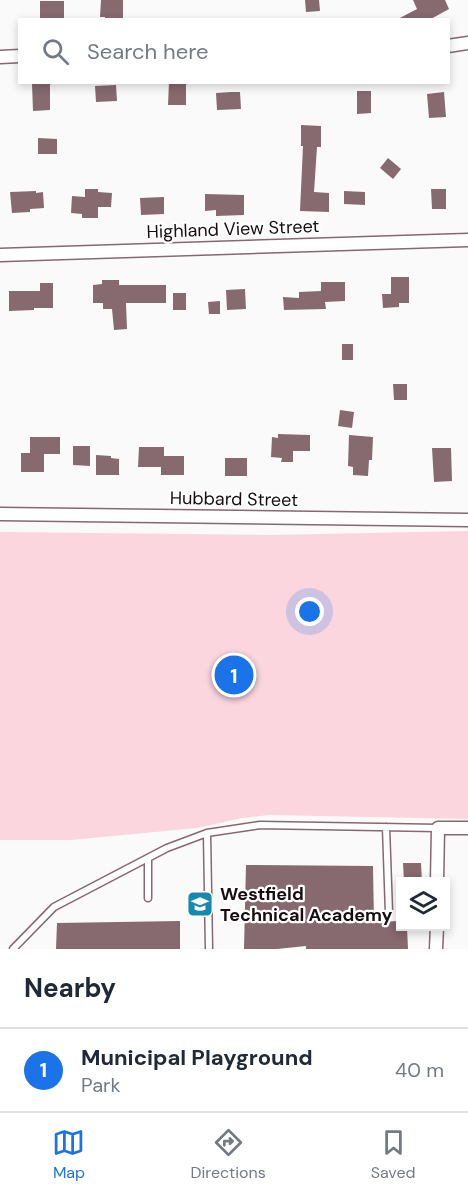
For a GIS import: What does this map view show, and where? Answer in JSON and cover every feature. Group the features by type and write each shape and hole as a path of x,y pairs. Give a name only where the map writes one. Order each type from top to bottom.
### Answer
{"street":[{"path":"450,46 468,42"},
{"path":"0,57 18,56"},
{"name":"Highland View Street","path":"0,255 468,240"},
{"name":"Hubbard Street","path":"0,514 468,520"},
{"path":"437,877 438,828 468,828"},
{"path":"436,931 436,949"}],"lane":[{"path":"13,949 54,907 167,848 207,833 260,825 438,828"},
{"path":"386,827 389,913"},
{"path":"207,833 209,949"},
{"path":"148,858 148,898"}],"shaded area":[{"path":"468,531 468,819 269,815 242,818 197,828 71,840 0,840 0,532 271,535"}],"building":[{"path":"101,0 123,0 123,18 100,17"},
{"path":"305,0 319,0 320,11 306,12"},
{"path":"413,0 445,0 449,9 433,18 400,18 417,9"},
{"path":"40,1 64,1 64,18 40,18"},
{"path":"32,84 50,84 50,110 33,111"},
{"path":"169,84 186,84 186,105 168,105"},
{"path":"116,85 117,101 96,102 95,86"},
{"path":"357,91 371,91 371,113 357,114"},
{"path":"240,92 241,109 217,110 216,93"},
{"path":"444,92 446,117 429,118 427,94"},
{"path":"301,125 321,126 321,147 317,147 314,192 329,193 329,212 300,211 303,146 301,146"},
{"path":"38,138 57,139 57,154 38,154"},
{"path":"388,158 401,169 393,179 380,168"},
{"path":"85,189 98,189 98,192 112,193 111,207 98,207 98,218 82,218 82,214 71,213 72,196 85,197"},
{"path":"431,189 446,189 446,209 432,209"},
{"path":"36,191 36,193 43,192 44,208 12,213 10,192"},
{"path":"344,191 365,192 365,205 344,204"},
{"path":"205,194 244,195 244,215 216,216 216,210 205,211"},
{"path":"164,197 164,214 141,215 140,198"},
{"path":"391,277 409,277 409,303 399,303 399,307 383,308 382,294 391,294"},
{"path":"102,280 119,280 119,285 166,285 166,303 126,303 127,329 114,330 112,309 103,309 103,303 93,303 93,285 102,284"},
{"path":"321,282 345,282 345,301 325,302 326,309 284,310 283,297 299,298 299,292 321,291"},
{"path":"40,283 53,283 53,308 9,311 9,291 40,291"},
{"path":"245,289 246,309 227,310 226,290"},
{"path":"173,293 186,293 186,310 173,310"},
{"path":"220,301 220,314 209,314 208,302"},
{"path":"342,344 353,344 353,360 342,360"},
{"path":"393,384 407,384 407,400 394,400"},
{"path":"340,410 354,412 352,428 338,426"},
{"path":"278,434 310,435 310,451 293,451 293,462 281,462 282,458 271,457 272,437 278,438"},
{"path":"349,435 373,437 372,460 369,460 368,476 353,475 353,467 348,466"},
{"path":"30,437 60,437 60,454 44,454 44,472 21,472 21,453 30,453"},
{"path":"73,446 90,446 90,466 73,465"},
{"path":"139,447 164,447 164,456 184,456 184,475 161,475 161,467 138,467"},
{"path":"432,448 451,448 452,481 434,482"},
{"path":"96,455 119,459 119,475 96,475"},
{"path":"225,458 247,458 247,476 225,476"},
{"path":"403,863 421,863 422,877 404,877"},
{"path":"246,865 373,866 374,922 396,921 396,931 407,931 408,949 306,949 306,946 244,949"},
{"path":"180,921 180,949 56,949 57,923"}],"place":[{"name":"Municipal Playground","path":"234,675"},
{"name":"Westfield Technical Academy","path":"200,904"}]}
